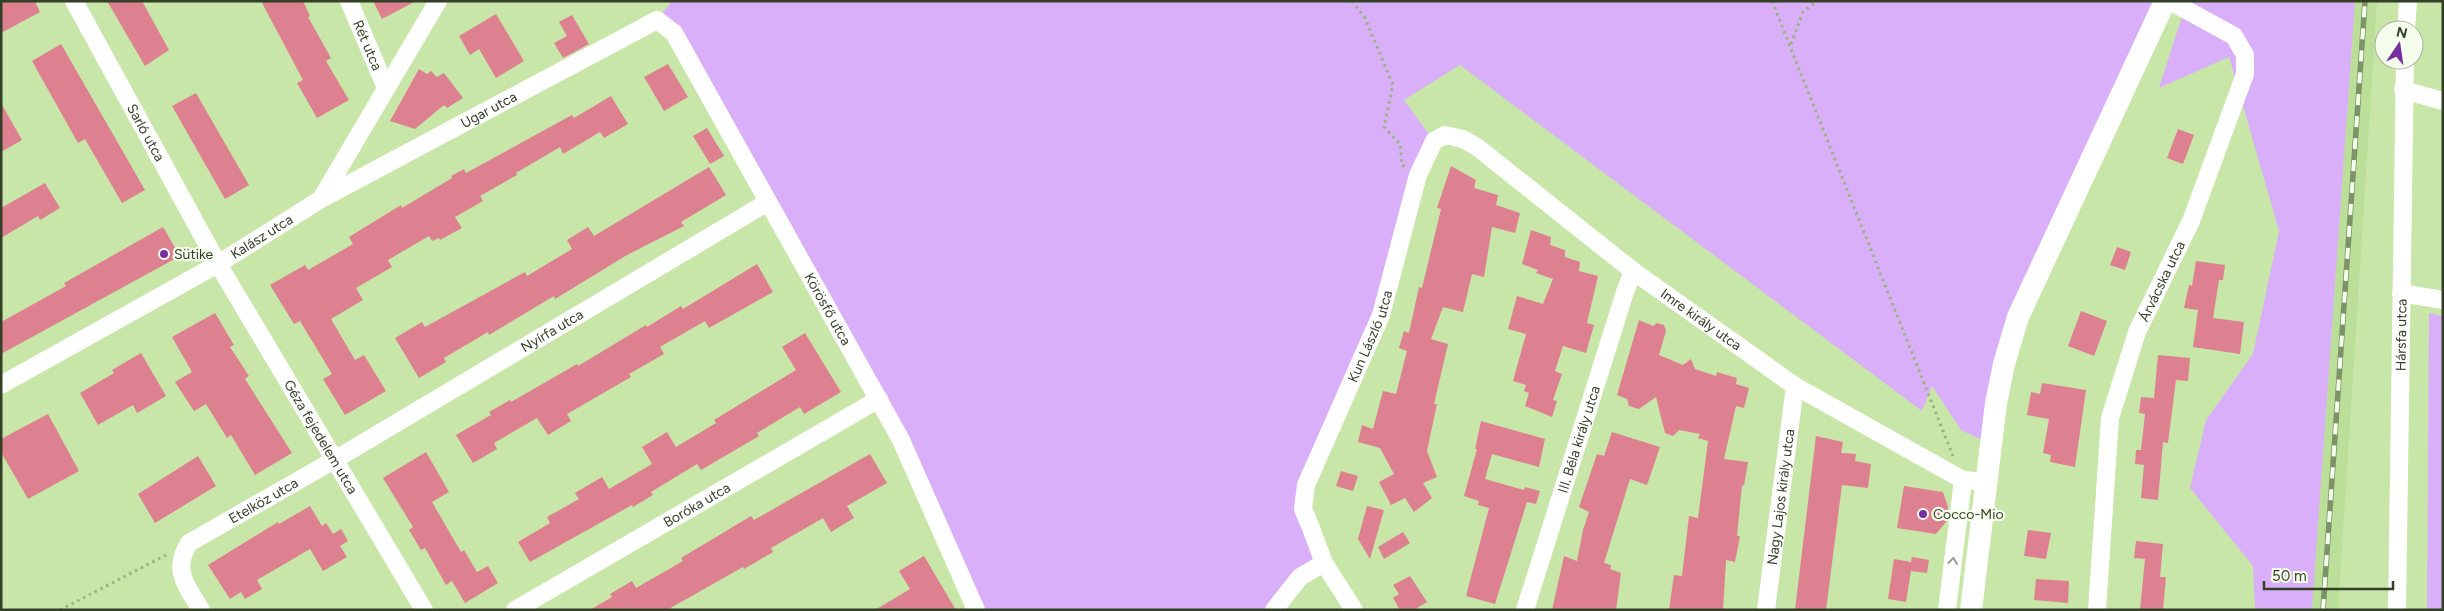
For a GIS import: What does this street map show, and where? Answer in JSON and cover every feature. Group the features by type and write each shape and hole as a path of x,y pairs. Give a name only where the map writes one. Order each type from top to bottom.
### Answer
{"main road":[{"path":"1971,610 1986,482 2004,364 2018,317 2165,1"}],"street":[{"name":"Sarló utca","path":"74,1 218,264"},
{"name":"Rét utca","path":"349,1 386,88"},
{"name":"Kalász utca","path":"1,385 218,264 320,199 438,1"},
{"name":"Árvácska utca","path":"2097,610 2110,418 2137,332 2191,221 2245,74 2245,55 2234,36 2170,1"},
{"path":"2407,20 2408,1"},
{"name":"Ugar utca","path":"320,199 657,20"},
{"name":"Körösfő utca","path":"657,20 674,34 901,440 976,610"},
{"name":"Hársfa utca","path":"2397,610 2404,70"},
{"path":"2403,90 2443,101"},
{"name":"Imre király utca","path":"1434,141 1445,135 1463,138 1477,147 1633,271 1795,386 1963,480 1986,482"},
{"name":"Kun László utca","path":"1354,610 1324,563 1303,509 1306,485 1381,315 1418,175 1434,141"},
{"name":"Nyírfa utca","path":"336,459 768,202"},
{"name":"Géza fejedelem utca","path":"218,264 336,459 424,610"},
{"name":"III. Béla király utca","path":"1525,610 1633,271"},
{"path":"2401,293 2443,300"},
{"name":"Nagy Lajos király utca","path":"1766,610 1795,386"},
{"name":"Boróka utca","path":"515,610 878,399"},
{"name":"Etelköz utca","path":"189,543 336,459"},
{"path":"1947,610 1963,480"},
{"path":"189,543 181,555 180,570 201,610"},
{"path":"1274,610 1300,577 1324,563"}],"path":[{"path":"1352,1 1365,18 1393,85 1384,127 1400,144 1402,165 1418,175"},
{"path":"1772,1 1963,480"},
{"path":"1790,45 1803,12 1818,1"},
{"path":"60,610 189,543"}],"shaded area":[{"path":"672,1 2156,1 2012,321 1988,443 1961,430 1932,386 1922,411 1460,65 1404,100 1434,141 1381,315 1306,485 1324,563 1274,610 976,610 901,440 657,20"},
{"path":"2187,1 2355,1 2312,610 2255,610 2253,566 2190,488 2206,420 2253,354 2279,231 2229,57 2159,88"},
{"path":"2355,1 2377,1 2376,20 2374,20 2374,48 2338,610 2312,610"},
{"path":"2429,313 2443,316 2443,610 2427,610"}],"building":[{"path":"1,1 35,1 40,12 1,33"},
{"path":"107,1 142,1 169,50 145,66"},
{"path":"261,1 303,1 310,16 308,17 331,58 326,61 349,100 317,118 297,83 303,80"},
{"path":"373,1 416,1 382,19"},
{"path":"496,14 524,61 496,78 479,49 470,55 459,36"},
{"path":"572,15 589,44 563,58 554,43 567,36 559,22"},
{"path":"61,44 145,190 122,203 85,139 78,143 32,61"},
{"path":"668,64 688,97 664,111 644,77"},
{"path":"419,69 427,74 431,71 437,77 444,73 463,98 447,108 444,105 415,129 390,121"},
{"path":"196,93 249,185 225,199 172,106"},
{"path":"611,96 628,124 604,138 600,132 563,154 560,147 516,173 517,175 480,196 483,201 455,217 462,228 440,240 439,238 432,241 429,236 388,260 392,267 356,288 363,300 331,319 355,360 364,355 386,391 345,415 323,379 332,374 300,321 294,324 270,285 305,265 308,270 353,244 349,237 401,205 402,208 452,178 451,176 464,169 466,173 572,115 574,118"},
{"path":"1,103 22,140 1,152"},
{"path":"707,128 724,156 710,164 693,136"},
{"path":"2178,129 2194,135 2183,164 2167,158"},
{"path":"1451,166 1476,180 1474,188 1498,195 1496,205 1520,213 1515,233 1492,227 1484,277 1472,274 1463,312 1443,307 1431,339 1448,344 1434,404 1437,404 1427,451 1437,477 1423,483 1432,498 1414,512 1405,498 1391,505 1379,482 1394,474 1380,448 1358,442 1362,425 1373,429 1383,391 1396,394 1407,351 1399,348 1404,331 1409,333 1419,287 1422,288 1441,209 1437,208"},
{"path":"709,167 726,195 681,222 684,226 627,255 555,299 554,296 489,335 488,332 444,358 446,362 419,378 395,338 422,322 425,327 525,272 527,276 572,249 567,240 588,227 594,236"},
{"path":"45,183 60,208 40,220 38,216 1,238 1,208"},
{"path":"163,227 180,256 1,354 1,322 66,286 64,283"},
{"path":"1531,230 1551,237 1550,245 1565,250 1565,257 1580,262 1579,271 1598,276 1587,323 1594,325 1586,353 1563,346 1555,371 1562,374 1553,400 1557,401 1552,417 1525,406 1529,393 1524,391 1526,385 1513,381 1526,334 1508,329 1517,296 1543,304 1553,279 1536,273 1538,270 1522,264"},
{"path":"2117,247 2131,252 2125,270 2110,265"},
{"path":"2196,261 2225,265 2223,280 2219,280 2213,318 2244,322 2240,354 2193,347 2198,310 2184,308 2189,285 2192,286"},
{"path":"757,264 773,292 709,328 705,321 660,347 664,354 629,374 631,377 567,414 571,421 548,435 537,418 494,443 497,449 473,463 456,435 491,415 489,412 510,400 511,402 577,364 578,366 681,306 683,309"},
{"path":"2081,311 2107,321 2094,356 2068,346"},
{"path":"215,313 234,345 230,347 249,376 245,379 292,453 255,475 231,435 227,438 206,404 194,411 175,382 192,372 172,337"},
{"path":"1639,320 1653,326 1657,323 1664,325 1666,331 1659,355 1683,365 1691,359 1695,369 1716,376 1717,372 1737,378 1736,384 1749,388 1744,408 1736,406 1724,459 1748,462 1744,486 1742,485 1737,536 1740,536 1735,562 1726,560 1723,610 1669,610 1674,575 1682,576 1689,516 1698,518 1708,441 1698,438 1700,434 1679,430 1673,436 1665,433 1656,397 1639,409 1629,406 1627,399 1617,395"},
{"path":"805,333 841,392 804,414 800,407 757,433 759,436 701,470 697,464 651,492 653,495 633,507 632,505 530,562 518,542 550,523 547,517 579,499 575,493 602,477 609,489 652,464 642,447 667,432 676,447 716,423 714,420 796,370 782,347"},
{"path":"141,353 166,396 137,413 133,405 98,425 80,393 114,373 112,370"},
{"path":"2158,355 2190,358 2188,381 2176,380 2168,443 2163,442 2158,500 2141,498 2144,465 2135,464 2136,450 2141,450 2145,414 2139,413 2141,397 2154,398"},
{"path":"2042,383 2086,390 2075,467 2050,462 2051,455 2043,453 2049,419 2027,415 2031,392 2040,394"},
{"path":"48,414 79,471 28,499 1,452 1,439"},
{"path":"1481,421 1545,439 1539,467 1492,454 1485,479 1524,490 1525,487 1540,491 1536,504 1527,502 1495,604 1466,596 1489,508 1478,505 1479,501 1464,496 1477,449 1475,449"},
{"path":"1612,432 1660,447 1647,485 1630,479 1604,563 1611,565 1610,569 1621,573 1616,610 1552,610 1564,556 1577,561 1583,530 1589,512 1579,507 1597,454 1604,456"},
{"path":"1816,436 1843,442 1841,453 1856,454 1855,461 1871,464 1868,488 1842,485 1826,610 1795,610"},
{"path":"426,452 449,492 432,502 461,552 464,550 477,572 488,566 498,583 465,603 452,581 446,585 425,548 421,550 409,530 413,527 383,478"},
{"path":"870,454 887,483 847,506 854,518 831,532 823,518 771,548 773,552 667,610 590,610 612,597 610,594 632,581 636,588 683,561 681,558 751,516 754,520"},
{"path":"198,456 216,486 155,523 138,494"},
{"path":"1341,471 1358,476 1353,491 1336,486"},
{"name":"Cocco-Mio","path":"1904,486 1943,492 1948,507 1946,522 1936,534 1897,528"},
{"path":"310,506 322,526 326,523 333,534 341,529 348,541 340,546 347,557 323,571 310,549 257,580 262,589 245,599 241,592 230,599 208,565 278,522 279,524"},
{"path":"1367,506 1384,510 1370,559 1358,539"},
{"path":"2028,530 2051,533 2046,559 2024,556"},
{"path":"1403,532 1410,543 1384,559 1378,547"},
{"path":"2136,541 2163,544 2160,577 2166,577 2163,610 2140,610 2145,559 2134,558"},
{"path":"924,556 956,610 875,610 910,589 899,571"},
{"path":"1912,557 1929,560 1927,573 1911,571 1906,602 1888,599 1894,559 1911,562"},
{"path":"1410,576 1427,602 1414,610 1400,610 1393,598 1399,594 1393,585"},
{"path":"2036,579 2069,581 2068,603 2034,600"}],"railway":[{"path":"2323,610 2365,1"}],"place":[{"name":"Sütike","path":"164,254"},
{"name":"Cocco-Mio","path":"1923,514"}]}
